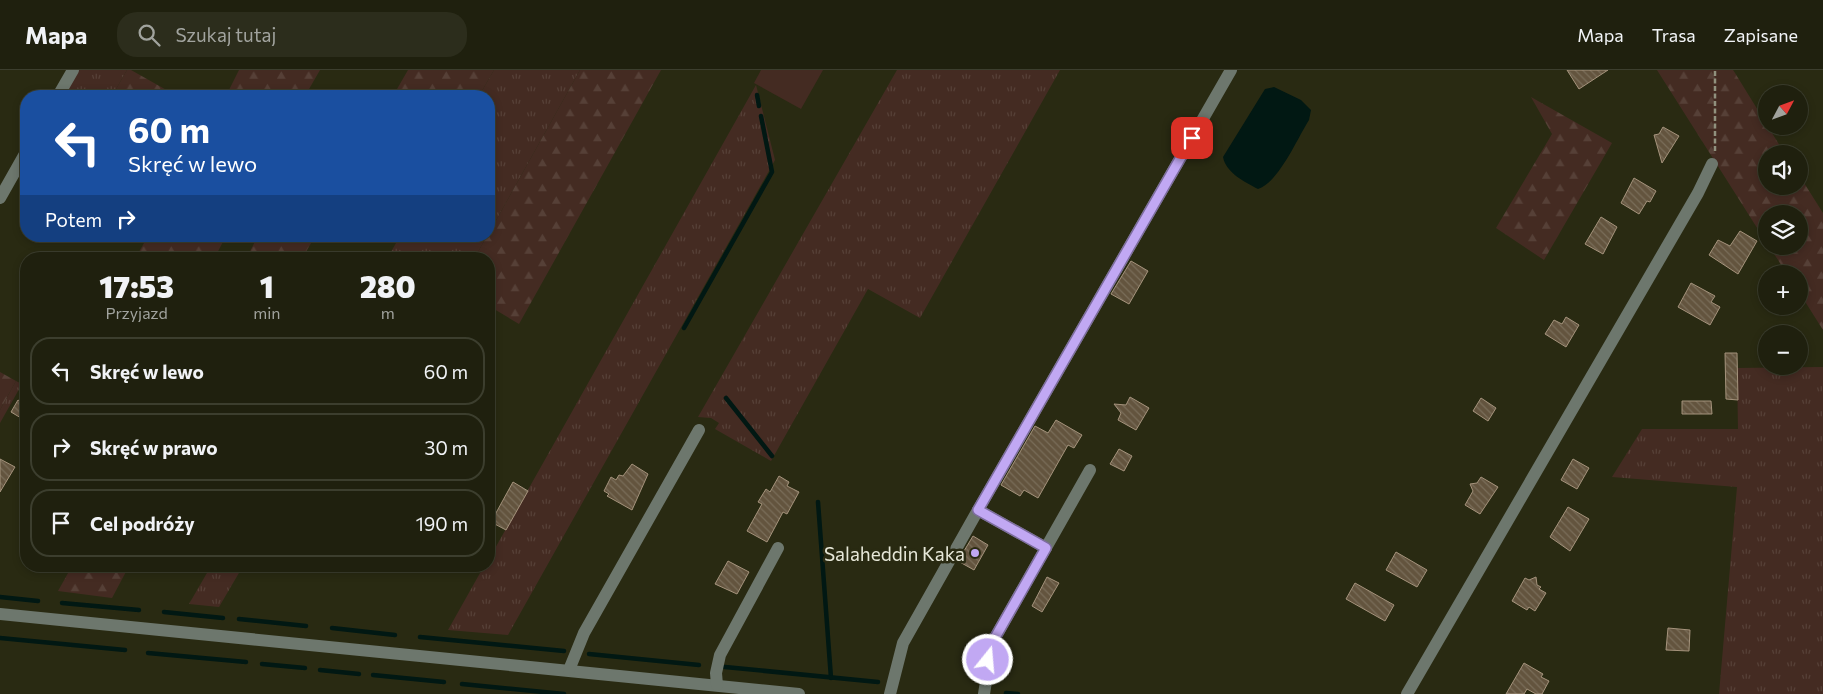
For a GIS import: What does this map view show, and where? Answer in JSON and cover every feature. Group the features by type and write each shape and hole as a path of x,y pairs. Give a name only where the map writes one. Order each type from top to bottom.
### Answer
{"street":[{"path":"61,90 73,70"},
{"path":"890,694 903,643 1231,70"},
{"path":"0,198 20,163"},
{"path":"1407,694 1693,202 1712,164"},
{"path":"569,670 584,633 699,430"},
{"path":"984,694 992,643 1090,470"},
{"path":"978,510 1046,548"},
{"path":"717,685 716,673 720,655 778,548"},
{"path":"0,614 146,631 312,644 799,694"}],"path":[{"path":"1712,164 1717,144 1715,70"}],"green space":[{"path":"78,70 127,70 115,90 67,90"},
{"path":"127,70 131,70 166,90 115,90"},
{"path":"239,70 320,70 308,90 229,90"},
{"path":"408,70 494,70 482,90 396,90"},
{"path":"494,70 580,70 495,222 495,90 482,90"},
{"path":"580,70 661,70 519,324 495,310 495,252 478,252 484,242 495,242 495,222"},
{"path":"761,70 823,70 801,109 754,83"},
{"path":"897,70 1060,70 920,318 868,289 771,461 715,429 719,423 711,418 698,417"},
{"path":"1657,70 1733,70 1735,73 1758,110 1758,135 1773,135 1779,145 1758,145 1758,195 1808,195 1808,189 1823,213 1823,330 1808,306 1808,265 1781,265 1775,255 1808,255 1808,205 1758,205 1758,229"},
{"path":"756,85 775,160 508,635 448,630 481,572 495,572 495,548"},
{"path":"1531,97 1612,143 1544,260 1496,228 1552,134"},
{"path":"145,242 223,242 218,252 139,252"},
{"path":"255,242 312,242 306,252 250,252"},
{"path":"397,242 484,242 478,252 391,252"},
{"path":"1808,367 1823,367 1823,694 1719,694 1737,487 1612,477 1642,429 1738,429 1737,368 1758,368 1758,375 1808,375"},
{"path":"0,372 16,381 0,410"},
{"path":"16,381 20,383 20,388 0,423 0,410"},
{"path":"69,572 126,572 112,598 58,591"},
{"path":"208,572 239,572 219,607 189,604"}],"water":[{"path":"1274,87 1301,100 1311,110 1309,120 1287,159 1273,178 1266,185 1258,189 1232,172 1223,157 1265,89"}],"building":[{"path":"1567,70 1608,70 1579,89"},
{"path":"1663,127 1679,136 1662,163 1654,135 1659,134"},
{"path":"1634,178 1656,191 1650,202 1647,201 1639,214 1621,203"},
{"path":"1601,217 1617,227 1603,254 1585,244"},
{"path":"1740,231 1757,241 1738,274 1709,255 1718,240 1730,246"},
{"path":"1131,261 1148,271 1129,304 1111,294"},
{"path":"1691,283 1715,296 1711,302 1720,307 1710,325 1678,307"},
{"path":"1566,317 1579,325 1566,347 1545,334 1554,320 1562,324"},
{"path":"1725,353 1737,353 1738,400 1726,399"},
{"path":"1130,397 1149,408 1136,430 1118,420 1121,413 1114,404 1126,405"},
{"path":"1481,398 1496,408 1488,421 1473,411"},
{"path":"18,400 20,401 20,417 11,412"},
{"path":"1682,401 1711,401 1712,414 1682,414"},
{"path":"1056,420 1082,435 1074,448 1068,445 1038,498 1024,490 1020,496 1001,485 1035,426 1048,433"},
{"path":"1119,449 1132,456 1124,471 1110,464"},
{"path":"0,459 15,467 0,492"},
{"path":"1573,459 1589,468 1577,489 1561,480"},
{"path":"632,464 648,474 632,510 607,496 609,494 604,491 611,477 616,480 619,475 623,476"},
{"path":"779,476 789,482 787,486 799,492 787,514 783,512 767,542 747,531 762,504 758,502 766,489 770,492"},
{"path":"1481,477 1498,487 1480,514 1465,505 1473,491 1470,484 1477,483"},
{"path":"513,482 528,491 506,530 495,524 495,515"},
{"path":"1568,507 1589,519 1570,551 1550,537"},
{"path":"973,536 988,545 974,570 958,561"},
{"path":"1396,552 1427,570 1417,587 1386,570"},
{"path":"728,561 749,572 737,594 715,584"},
{"path":"1047,577 1059,583 1042,612 1032,606"},
{"path":"1536,577 1537,585 1541,587 1539,589 1546,593 1535,611 1529,607 1527,610 1512,601 1525,578 1529,580"},
{"path":"1355,583 1394,605 1385,621 1346,599"},
{"path":"1668,628 1690,630 1689,651 1666,650"},
{"path":"1524,663 1543,674 1541,677 1549,681 1542,694 1536,694 1527,689 1524,694 1506,694"}],"waterway":[{"path":"757,95 759,106"},
{"path":"684,328 772,172 761,116"},
{"path":"726,398 772,456"},
{"path":"818,502 831,678"},
{"path":"0,597 38,601"},
{"path":"62,603 139,610"},
{"path":"164,612 223,618"},
{"path":"239,619 306,626"},
{"path":"332,628 395,635"},
{"path":"420,637 564,651"},
{"path":"0,638 125,650"},
{"path":"148,653 246,662"},
{"path":"589,654 699,665"},
{"path":"262,664 305,668"},
{"path":"725,667 878,682"},
{"path":"320,670 359,674"},
{"path":"373,675 444,682"},
{"path":"462,684 564,694"},
{"path":"1006,693 1018,694"}],"place":[{"name":"Salaheddin Kaka","path":"975,553"}],"route":[{"path":"988,660 992,643 1046,548 978,510 1192,138"}]}
